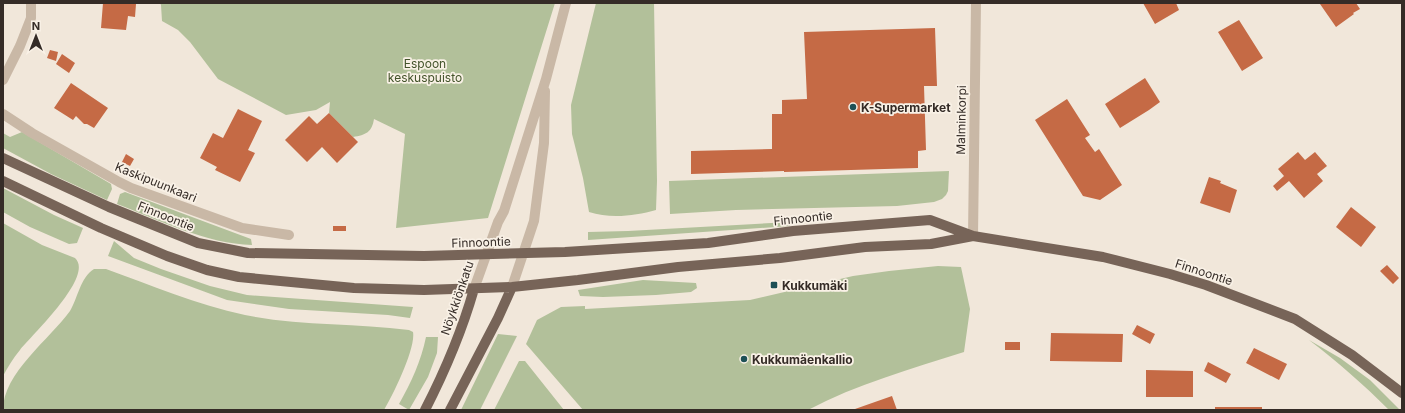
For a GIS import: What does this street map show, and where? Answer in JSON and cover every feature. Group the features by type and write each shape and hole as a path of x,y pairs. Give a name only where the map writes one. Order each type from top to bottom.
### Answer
{"main road":[{"name":"Finnoontie","path":"3,158 109,208 198,243 248,253 424,256 565,252 708,243 793,231 930,220 973,236 1103,257 1170,274 1212,287 1295,319 1352,355 1402,393"},
{"name":"Finnoontie","path":"3,181 101,228 167,256 206,270 239,277 354,288 413,290 512,287 678,267 780,258 865,247 931,244 973,236"},
{"name":"Nöykkiönkatu","path":"450,410 512,287"},
{"name":"Nöykkiönkatu","path":"425,410 446,369 465,320 474,289"}],"street":[{"path":"3,80 20,46 31,18 32,3"},
{"name":"Nöykkiönkatu","path":"474,289 498,222 504,211 546,79 566,3"},
{"name":"Malminkorpi","path":"973,236 976,3"},
{"name":"Nöykkiönkatu","path":"512,287 534,221 544,143 546,79"},
{"name":"Kaskipuunkaari","path":"3,114 37,136 131,188 242,228 289,235"}],"green space":[{"name":"Espoon keskuspuisto","path":"160,3 555,3 488,218 396,228 405,134 374,119 372,127 368,132 353,137 329,113 330,102 316,110 286,115 218,79 190,42 178,30 162,21"},
{"path":"596,3 654,3 657,181 656,210 640,214 614,216 589,212 583,178 572,134 571,105"},
{"path":"22,132 111,184 112,189 107,200 51,174 3,148 3,133 10,137"},
{"path":"949,171 948,191 942,199 934,202 897,206 736,210 670,214 669,181"},
{"path":"3,188 54,215 83,228 77,243 69,244 30,227 3,212"},
{"path":"125,192 251,239 252,245 235,244 201,236 166,224 117,204 120,194"},
{"path":"790,222 790,226 588,240 588,232"},
{"path":"3,223 42,245 75,258 79,267 76,278 59,306 17,353 3,376"},
{"path":"114,241 134,258 161,269 210,286 247,295 413,307 410,318 388,315 289,309 227,300 108,256"},
{"path":"938,266 961,267 970,309 964,352 904,371 846,392 808,410 583,410 526,344 537,320 561,307 585,306 585,309 750,300 853,276"},
{"path":"94,269 106,269 209,306 265,319 409,330 413,332 411,349 398,383 384,410 3,410 5,396 19,370 70,311 82,283"},
{"path":"643,280 696,283 697,288 691,292 603,297 580,296 578,290"},
{"path":"498,334 517,336 480,410 461,410"},
{"path":"426,337 438,337 437,353 428,377 409,410 399,404 415,372"},
{"path":"1309,340 1340,358 1370,380 1400,410 1389,410 1350,374"},
{"path":"519,361 525,361 564,410 494,410"}],"building":[{"path":"103,3 136,4 135,17 128,16 126,30 101,28"},
{"path":"1143,3 1176,3 1179,10 1155,24"},
{"path":"1356,3 1360,9 1336,27 1320,4"},
{"path":"1239,20 1263,58 1242,71 1218,32"},
{"name":"K-Supermarket","path":"935,28 937,86 924,86 926,150 918,151 918,168 691,174 691,151 772,149 772,114 782,114 782,100 807,99 804,32"},
{"path":"50,50 58,52 56,61 47,58"},
{"path":"62,54 75,63 69,73 56,64"},
{"path":"1145,78 1160,102 1120,128 1105,104"},
{"path":"71,83 108,108 94,128 84,124 76,116 73,120 54,108"},
{"path":"1067,99 1090,135 1085,138 1095,152 1099,149 1122,185 1100,200 1083,196 1035,120"},
{"path":"238,109 262,121 248,150 255,153 240,182 215,170 217,167 200,158 213,133 223,138"},
{"path":"329,113 358,142 337,163 322,147 307,162 285,140 309,116 317,124"},
{"path":"1298,152 1305,160 1315,152 1327,166 1317,174 1323,181 1304,198 1289,181 1277,191 1273,186 1284,176 1278,169"},
{"path":"126,154 134,159 130,166 122,162"},
{"path":"1209,177 1221,181 1220,183 1237,190 1230,213 1200,203"},
{"path":"1351,207 1376,227 1361,247 1336,227"},
{"path":"333,226 346,226 346,231 333,231"},
{"path":"1387,265 1399,278 1393,284 1380,271"},
{"path":"1137,325 1155,334 1150,344 1132,334"},
{"path":"1051,333 1123,334 1122,362 1050,361"},
{"path":"1005,342 1020,342 1020,350 1005,350"},
{"path":"1254,348 1287,364 1279,380 1246,363"},
{"path":"1208,362 1231,374 1226,383 1204,371"},
{"path":"1146,370 1193,371 1193,397 1146,397"},
{"path":"892,396 897,410 855,410 855,409"},
{"path":"1215,407 1262,407 1262,410 1215,410"}],"place":[{"name":"K-Supermarket","path":"853,107"},
{"name":"Kukkumäki","path":"774,285"},
{"name":"Kukkumäenkallio","path":"744,359"}]}
